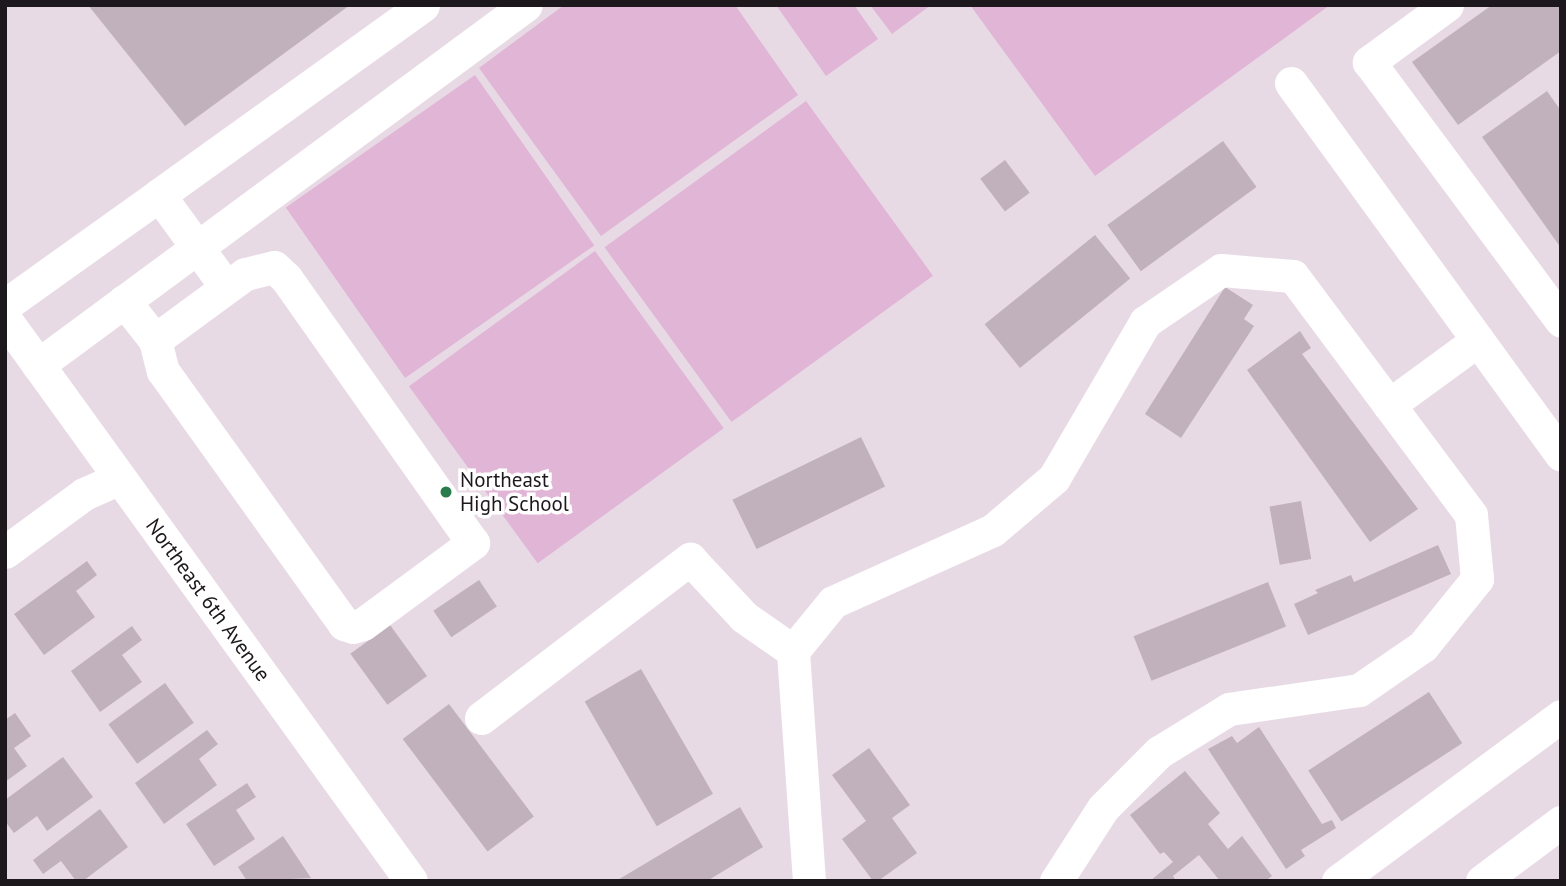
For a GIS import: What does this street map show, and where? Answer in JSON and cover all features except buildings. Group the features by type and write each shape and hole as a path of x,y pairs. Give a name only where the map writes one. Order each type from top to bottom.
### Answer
{"street":[{"path":"5,304 423,5"},
{"path":"38,365 526,5"},
{"path":"1447,5 1369,62 1561,321"},
{"path":"1291,83 1561,454"},
{"path":"159,195 226,287"},
{"path":"124,301 155,340 163,372 344,624 363,624 466,551 473,542 472,535 286,278 274,267 262,267 226,287 155,340"},
{"path":"809,881 793,651 833,602 993,530 1054,478 1145,322 1220,270 1293,276 1471,514 1477,579 1423,646 1359,690 1229,709 1159,751 1103,808 1056,881"},
{"name":"Northeast 6th Avenue","path":"5,319 411,881"},
{"path":"1389,405 1478,340"},
{"path":"5,552 83,494 121,478"},
{"path":"481,718 690,559 744,617 793,651"},
{"path":"1338,881 1561,716"},
{"path":"1482,881 1561,822"}],"shaded area":[{"path":"564,5 735,5 798,95 601,236 479,68"},
{"path":"776,5 854,5 878,39 826,76"},
{"path":"870,5 931,5 892,34"},
{"path":"970,5 1330,5 1095,176"},
{"path":"475,75 594,245 405,378 286,207"},
{"path":"806,101 933,276 732,422 605,247"},
{"path":"595,251 724,428 538,563 409,386"}],"place":[{"name":"Northeast High School","path":"446,492"}]}
